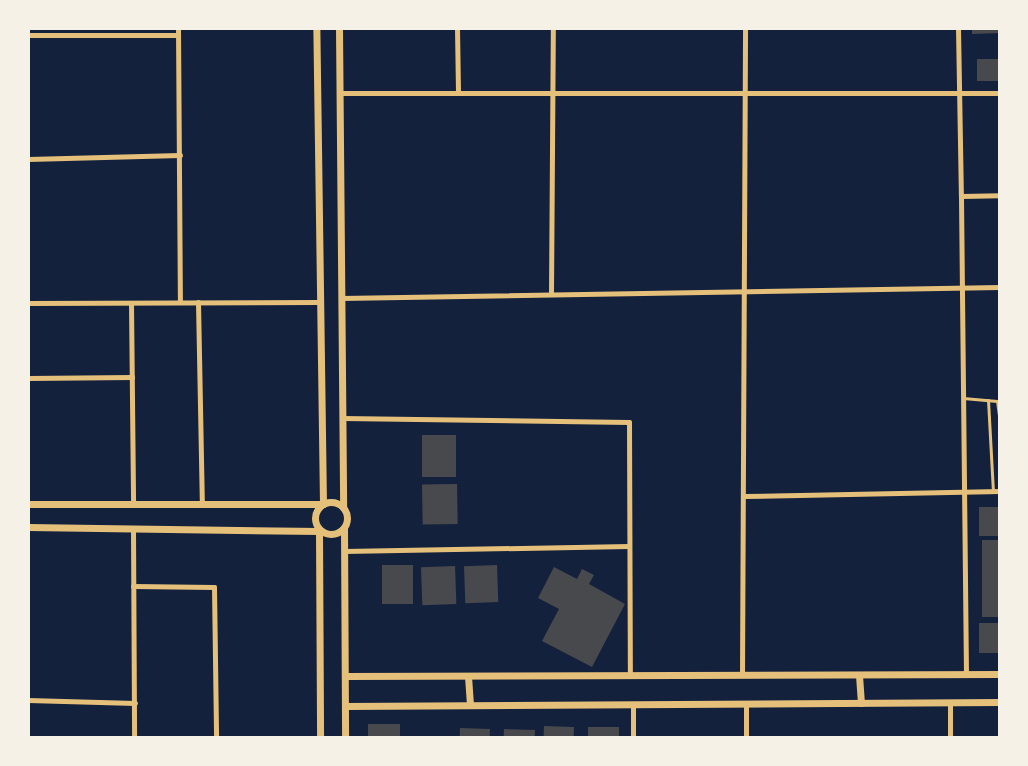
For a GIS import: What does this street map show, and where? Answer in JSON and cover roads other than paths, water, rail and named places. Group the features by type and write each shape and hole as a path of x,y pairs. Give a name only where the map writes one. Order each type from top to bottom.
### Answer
{"street":[{"path":"316,28 323,504 314,516 319,531 320,738"},
{"path":"339,28 343,507 347,518 344,528 345,738"},
{"path":"457,28 458,93"},
{"path":"551,294 553,28"},
{"path":"742,675 745,28"},
{"path":"958,28 966,675"},
{"path":"28,35 51,32 178,32 180,302"},
{"path":"340,93 999,93"},
{"path":"28,159 180,155"},
{"path":"961,196 999,195"},
{"path":"341,298 999,287"},
{"path":"198,302 202,504"},
{"path":"28,303 320,302"},
{"path":"131,303 132,504"},
{"path":"28,378 132,377"},
{"path":"342,418 629,422 630,675"},
{"path":"744,496 996,491"},
{"path":"28,504 323,504 333,502 343,507"},
{"path":"28,527 319,531 334,534 344,528"},
{"path":"133,529 135,738"},
{"path":"344,551 629,546"},
{"path":"133,586 214,587 216,738"},
{"path":"345,676 999,674"},
{"path":"860,675 861,703"},
{"path":"468,676 470,705"},
{"path":"28,700 135,703"},
{"path":"950,702 950,738"},
{"path":"345,706 999,702"},
{"path":"633,704 633,738"},
{"path":"746,704 746,738"}],"lane":[{"path":"963,398 988,399 999,405 999,423"},
{"path":"988,399 996,491"}]}
